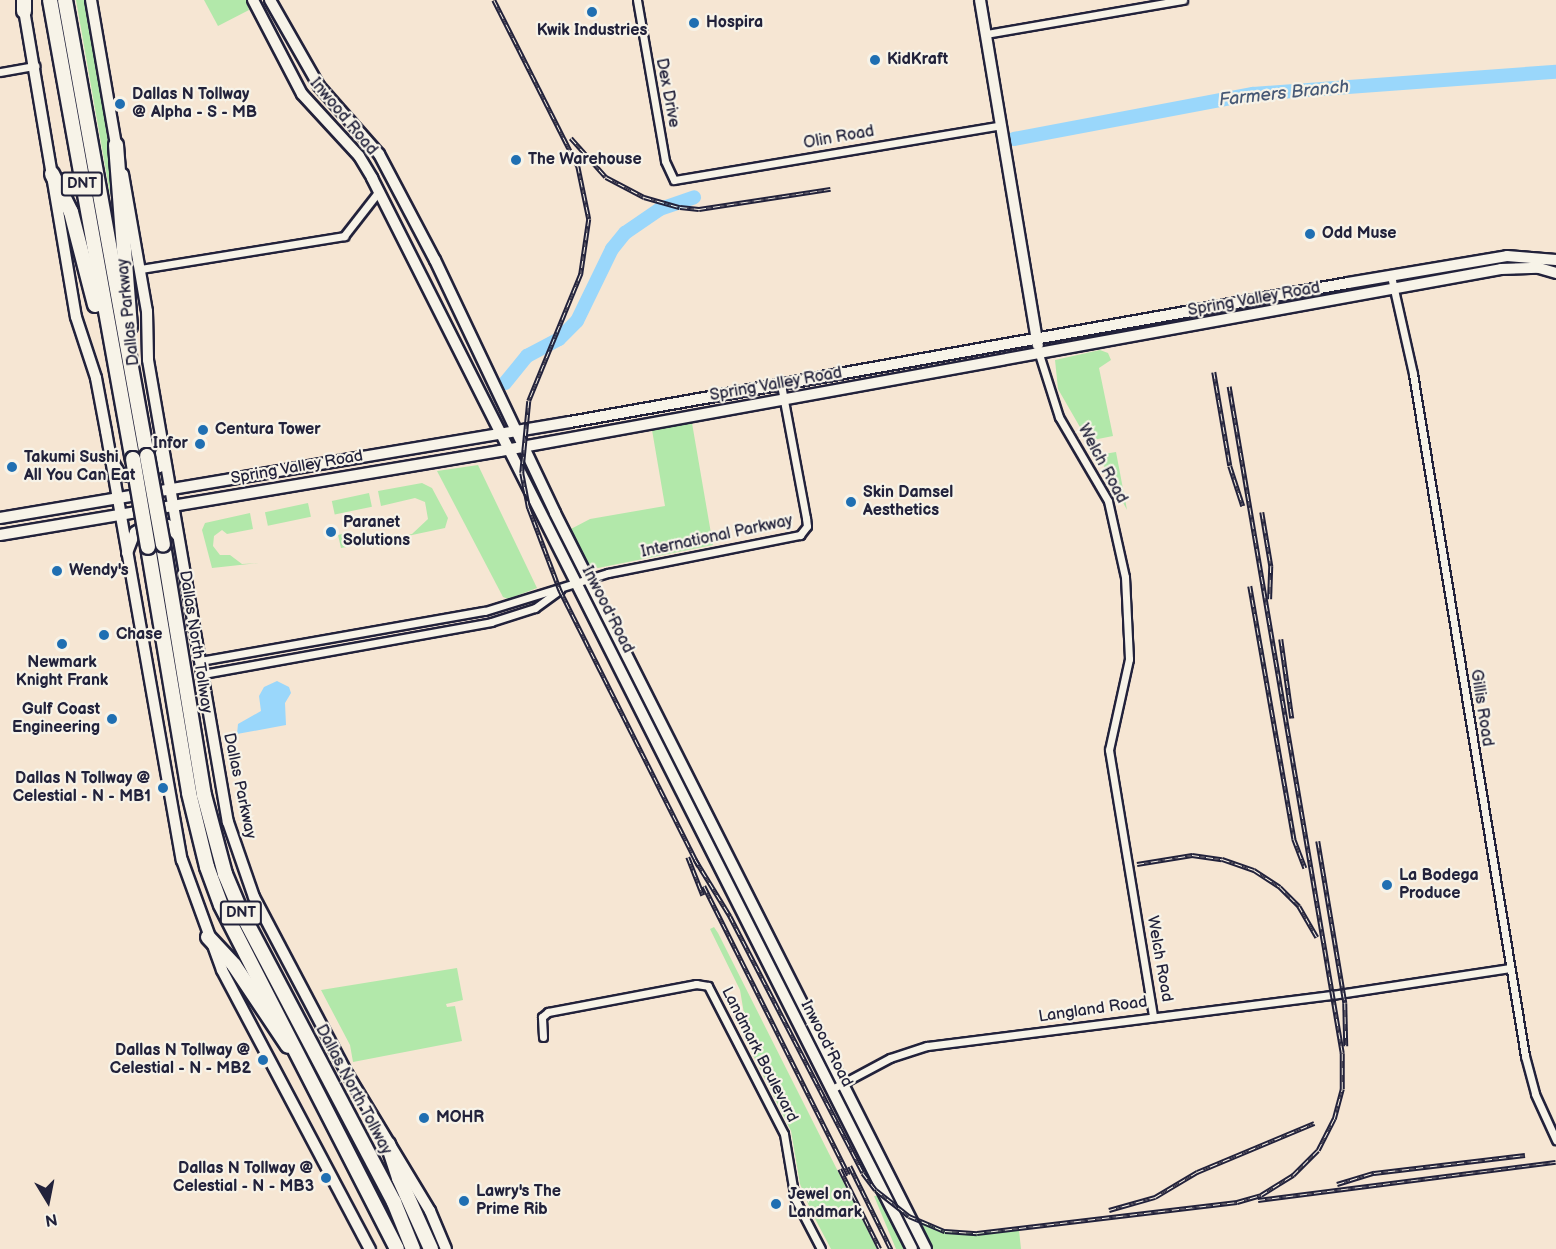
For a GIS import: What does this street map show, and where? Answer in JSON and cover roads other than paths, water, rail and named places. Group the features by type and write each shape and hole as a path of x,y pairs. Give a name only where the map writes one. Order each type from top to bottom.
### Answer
{"highway":[{"name":"Dallas North Tollway","path":"50,0 114,367 133,459 189,793 207,867 221,905 313,1080 397,1249"},
{"name":"Dallas North Tollway","path":"65,0 163,545 204,795 225,874 250,930 394,1202 413,1249"},
{"path":"116,145 131,364"},
{"path":"52,174 71,212 104,345 114,367"},
{"path":"208,937 234,965 269,1022 313,1080"},
{"path":"388,1144 399,1178 431,1249"}],"main road":[{"name":"Dallas Parkway","path":"92,0 116,145 141,269 147,311 148,360 228,822 254,897 388,1144 430,1211 446,1249"},
{"name":"Inwood Road","path":"252,0 302,93 359,156 379,191 503,433 912,1249"},
{"name":"Welch Road","path":"980,0 1039,354"},
{"path":"23,4 76,316 96,378 182,860 208,937 222,970 370,1249"},
{"name":"Inwood Road","path":"272,4 318,86 372,145 455,299 523,447 926,1249"},
{"path":"260,15 272,4"},
{"path":"379,191 393,182"},
{"name":"Spring Valley Road","path":"3,517 517,431 1507,256 1556,260"},
{"name":"Spring Valley Road","path":"0,536 374,470 523,447 783,398 1501,270 1539,268 1556,273"},
{"path":"1263,298 1265,313"},
{"path":"437,307 455,299"},
{"path":"684,401 687,416"},
{"path":"109,450 120,474 147,476 159,467 162,441"},
{"path":"429,461 430,452 446,443"},
{"path":"374,470 410,458 415,448"},
{"path":"3,517 12,534"},
{"path":"127,553 135,532 152,522 168,525 179,538"},
{"path":"661,750 673,744"},
{"path":"759,945 771,939"}],"street":[{"name":"Dex Drive","path":"637,0 669,176 681,181"},
{"path":"986,34 1149,3 1183,0"},
{"path":"0,72 35,66"},
{"name":"Olin Road","path":"681,181 1001,124"},
{"path":"141,269 344,236 379,191"},
{"name":"Gillis Road","path":"1391,276 1415,385 1529,1073 1556,1140"},
{"name":"Welch Road","path":"1039,354 1059,417 1108,501 1125,577 1129,659 1109,750 1153,1016"},
{"name":"International Parkway","path":"200,661 485,611 543,591 560,590 590,579 792,538 805,532 806,518 781,384"},
{"name":"International Parkway","path":"203,674 498,621 535,608 560,590"},
{"name":"Langland Road","path":"831,1089 890,1058 927,1047 1153,1016 1332,995 1510,968"},
{"name":"Landmark Boulevard","path":"543,1037 542,1017 548,1012 696,984 708,986 784,1134 795,1199 821,1249"}],"water":[{"path":"277,681 289,687 291,693 285,703 286,725 237,734 238,724 261,711 259,696 264,687"}],"waterway":[{"name":"Farmers Branch","path":"1014,139 1253,94 1556,72"},
{"name":"Farmers Branch","path":"505,383 527,356 559,339 577,321 612,249 625,233 660,209 694,197"}],"railway":[{"path":"494,0 578,166 589,219 581,274 529,401 522,473 529,508 560,590 699,866"},
{"path":"571,138 606,177 644,197 680,207 699,209 830,189"},
{"path":"1214,372 1230,466 1243,506"},
{"path":"695,859 730,916 863,1173 876,1190 909,1216 945,1231 977,1233 1237,1202 1261,1195 1293,1175 1318,1150 1334,1119 1342,1089 1342,1053 1229,387"},
{"path":"1262,512 1271,566 1270,599"},
{"path":"1250,586 1294,839 1305,868"},
{"path":"1281,639 1292,718"},
{"path":"1318,841 1345,1003 1346,1046"},
{"path":"1137,864 1192,855 1222,859 1254,870 1280,887 1299,906 1317,937"},
{"path":"688,857 703,895"},
{"path":"704,886 849,1175"},
{"path":"1109,1210 1155,1197 1197,1172 1314,1123"},
{"path":"1337,1184 1374,1173 1525,1155"},
{"path":"1258,1200 1556,1162"},
{"path":"850,1166 891,1249"},
{"path":"840,1169 880,1249"}],"place":[{"name":"Kwik Industries","path":"592,12"},
{"name":"Hospira","path":"694,23"},
{"name":"KidKraft","path":"875,60"},
{"name":"Dallas N Tollway @ Alpha - S - MB","path":"120,104"},
{"name":"The Warehouse","path":"516,160"},
{"name":"Odd Muse","path":"1310,234"},
{"name":"Centura Tower","path":"203,430"},
{"name":"Infor","path":"200,444"},
{"name":"Takumi Sushi All You Can Eat","path":"12,467"},
{"name":"Skin Damsel Aesthetics","path":"851,502"},
{"name":"Paranet Solutions","path":"331,532"},
{"name":"Wendy's","path":"57,571"},
{"name":"Chase","path":"104,635"},
{"name":"Newmark Knight Frank","path":"62,644"},
{"name":"Gulf Coast Engineering","path":"112,719"},
{"name":"Dallas N Tollway @ Celestial - N - MB1","path":"163,788"},
{"name":"La Bodega Produce","path":"1387,885"},
{"name":"Dallas N Tollway @ Celestial - N - MB2","path":"263,1060"},
{"name":"MOHR","path":"424,1118"},
{"name":"Dallas N Tollway @ Celestial - N - MB3","path":"326,1178"},
{"name":"Lawry's The Prime Rib","path":"464,1201"},
{"name":"Jewel on Landmark","path":"776,1204"}]}
